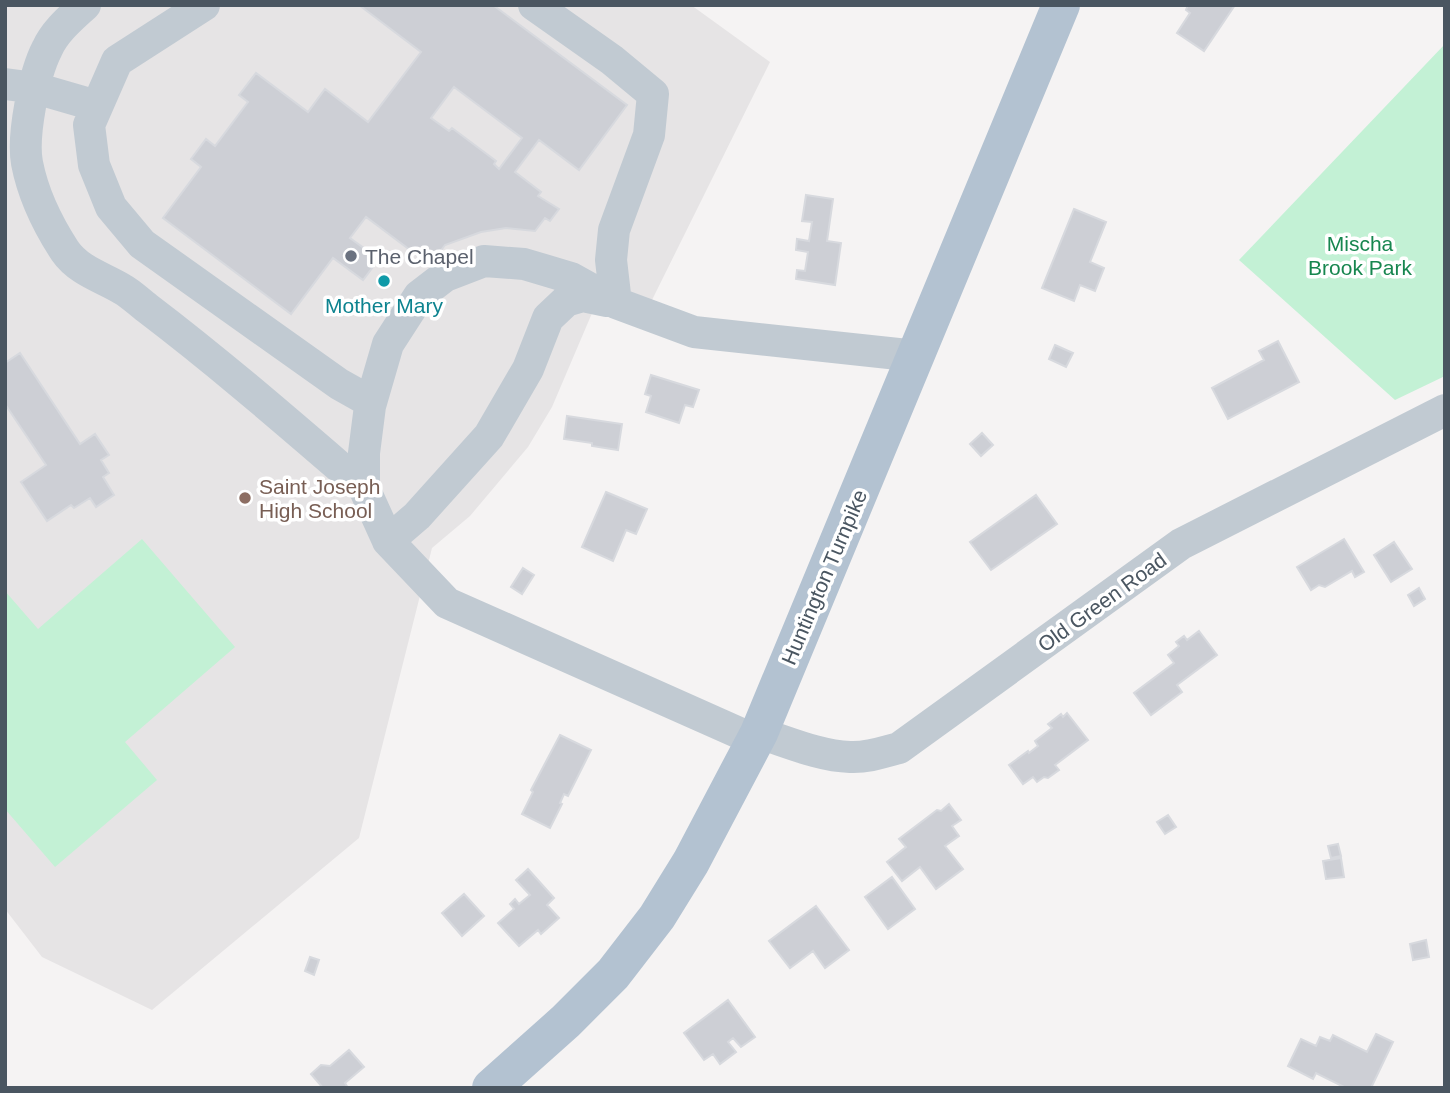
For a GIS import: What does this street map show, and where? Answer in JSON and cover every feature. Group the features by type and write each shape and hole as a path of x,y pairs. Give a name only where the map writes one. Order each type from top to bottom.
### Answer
{"main road":[{"name":"Huntington Turnpike","path":"491,1088 566,1021 613,974 657,917 691,862 757,736 1061,5"}],"street":[{"path":"85,5 66,21 20,86 27,161 33,187 66,253 90,273 121,288 204,351 364,488"},
{"path":"204,5 117,61 89,125 94,165 111,207 142,244 339,384 371,402"},
{"path":"534,5 612,60 653,94 649,135 614,230 611,260 616,303"},
{"path":"20,86 97,106"},
{"path":"364,488 364,453 371,402 388,344 419,296 446,276 484,261 524,264 571,278 616,303"},
{"path":"388,541 416,516 489,436 528,369 548,318 566,301 583,296 616,303 694,332 917,356"},
{"name":"Old Green Road","path":"364,488 388,541 447,603 757,736 851,757 900,748 1181,544 1445,410"}],"shaded area":[{"name":"Saint Joseph High School","path":"5,5 691,5 770,62 651,302 604,285 552,407 528,447 470,516 432,548 359,838 152,1010 42,957 5,909"}],"green space":[{"name":"Mischa Brook Park","path":"1445,44 1445,376 1395,400 1239,260"},
{"path":"142,539 235,647 125,742 157,780 55,867 5,809 5,591 38,629"}],"building":[{"path":"359,5 493,5 627,105 579,170 539,140 515,172 541,192 538,196 559,209 550,221 545,218 535,231 506,228 481,232 445,245 430,265 366,217 350,238 379,259 363,280 333,258 291,314 163,218 201,167 191,159 206,139 215,146 248,102 239,95 256,73 308,112 325,89 368,122 421,52","holes":["454,87 522,138 499,169 494,164 496,161 452,128 449,131 431,118"]},
{"path":"1188,5 1235,5 1204,51 1177,33 1190,13 1186,10"},
{"path":"806,195 833,199 827,241 841,243 835,285 796,279 797,270 805,271 808,252 796,250 797,239 809,241 812,222 802,221"},
{"path":"1074,209 1106,222 1090,262 1104,268 1095,291 1080,285 1074,301 1042,288"},
{"path":"1278,341 1299,382 1228,419 1212,388 1264,360 1259,351"},
{"path":"1055,345 1073,353 1066,367 1049,359"},
{"path":"20,353 80,444 95,434 109,455 101,460 109,473 103,477 114,495 96,507 90,498 74,508 71,505 47,521 21,482 46,465 5,404 5,363"},
{"path":"651,375 699,390 693,407 685,405 679,423 646,412 651,396 645,394"},
{"path":"567,416 622,424 618,450 564,439"},
{"path":"982,433 993,445 981,456 970,444"},
{"path":"606,492 647,509 636,534 626,530 613,561 582,547"},
{"path":"1036,495 1057,524 991,570 970,542"},
{"path":"1344,539 1364,572 1355,577 1352,571 1325,587 1319,585 1311,590 1297,567"},
{"path":"1394,542 1412,569 1391,582 1374,555"},
{"path":"523,568 534,575 522,594 511,587"},
{"path":"1419,588 1425,599 1414,606 1408,595"},
{"path":"1199,631 1217,655 1177,685 1182,692 1151,715 1134,693 1174,663 1168,655 1179,646 1176,642 1184,636 1187,640"},
{"path":"1067,713 1088,740 1055,765 1059,770 1048,778 1044,777 1037,782 1033,777 1023,784 1009,765 1038,746 1035,741 1052,728 1048,724 1061,714 1063,717"},
{"path":"560,735 591,750 568,796 564,794 550,828 522,814 533,792 531,790"},
{"path":"949,804 961,820 952,826 959,836 945,846 963,869 936,889 920,867 902,881 887,862 906,847 899,839"},
{"path":"1168,815 1176,827 1165,834 1157,822"},
{"path":"1338,844 1341,856 1331,858 1328,846"},
{"path":"1341,858 1344,877 1326,879 1323,861"},
{"path":"528,869 554,898 547,905 559,918 541,934 538,930 519,946 498,923 514,909 510,904 515,899 519,904 530,895 516,880"},
{"path":"892,877 915,909 888,929 865,897"},
{"path":"464,894 484,916 462,936 442,913"},
{"path":"816,906 849,950 825,968 813,951 790,968 769,941"},
{"path":"1426,940 1429,957 1413,960 1410,944"},
{"path":"310,957 319,960 314,975 305,971"},
{"path":"728,1000 755,1037 741,1047 733,1038 728,1042 736,1052 720,1064 713,1054 704,1060 684,1033"},
{"path":"1376,1034 1393,1042 1371,1088 1346,1088 1316,1073 1313,1079 1288,1066 1301,1039 1316,1046 1320,1037 1330,1041 1333,1035 1367,1052"},
{"path":"349,1050 364,1067 345,1083 348,1088 323,1088 311,1074 321,1065 330,1066"}],"place":[{"name":"The Chapel","path":"351,256"},
{"name":"Mother Mary","path":"384,281"},
{"name":"Saint Joseph High School","path":"245,498"}]}
